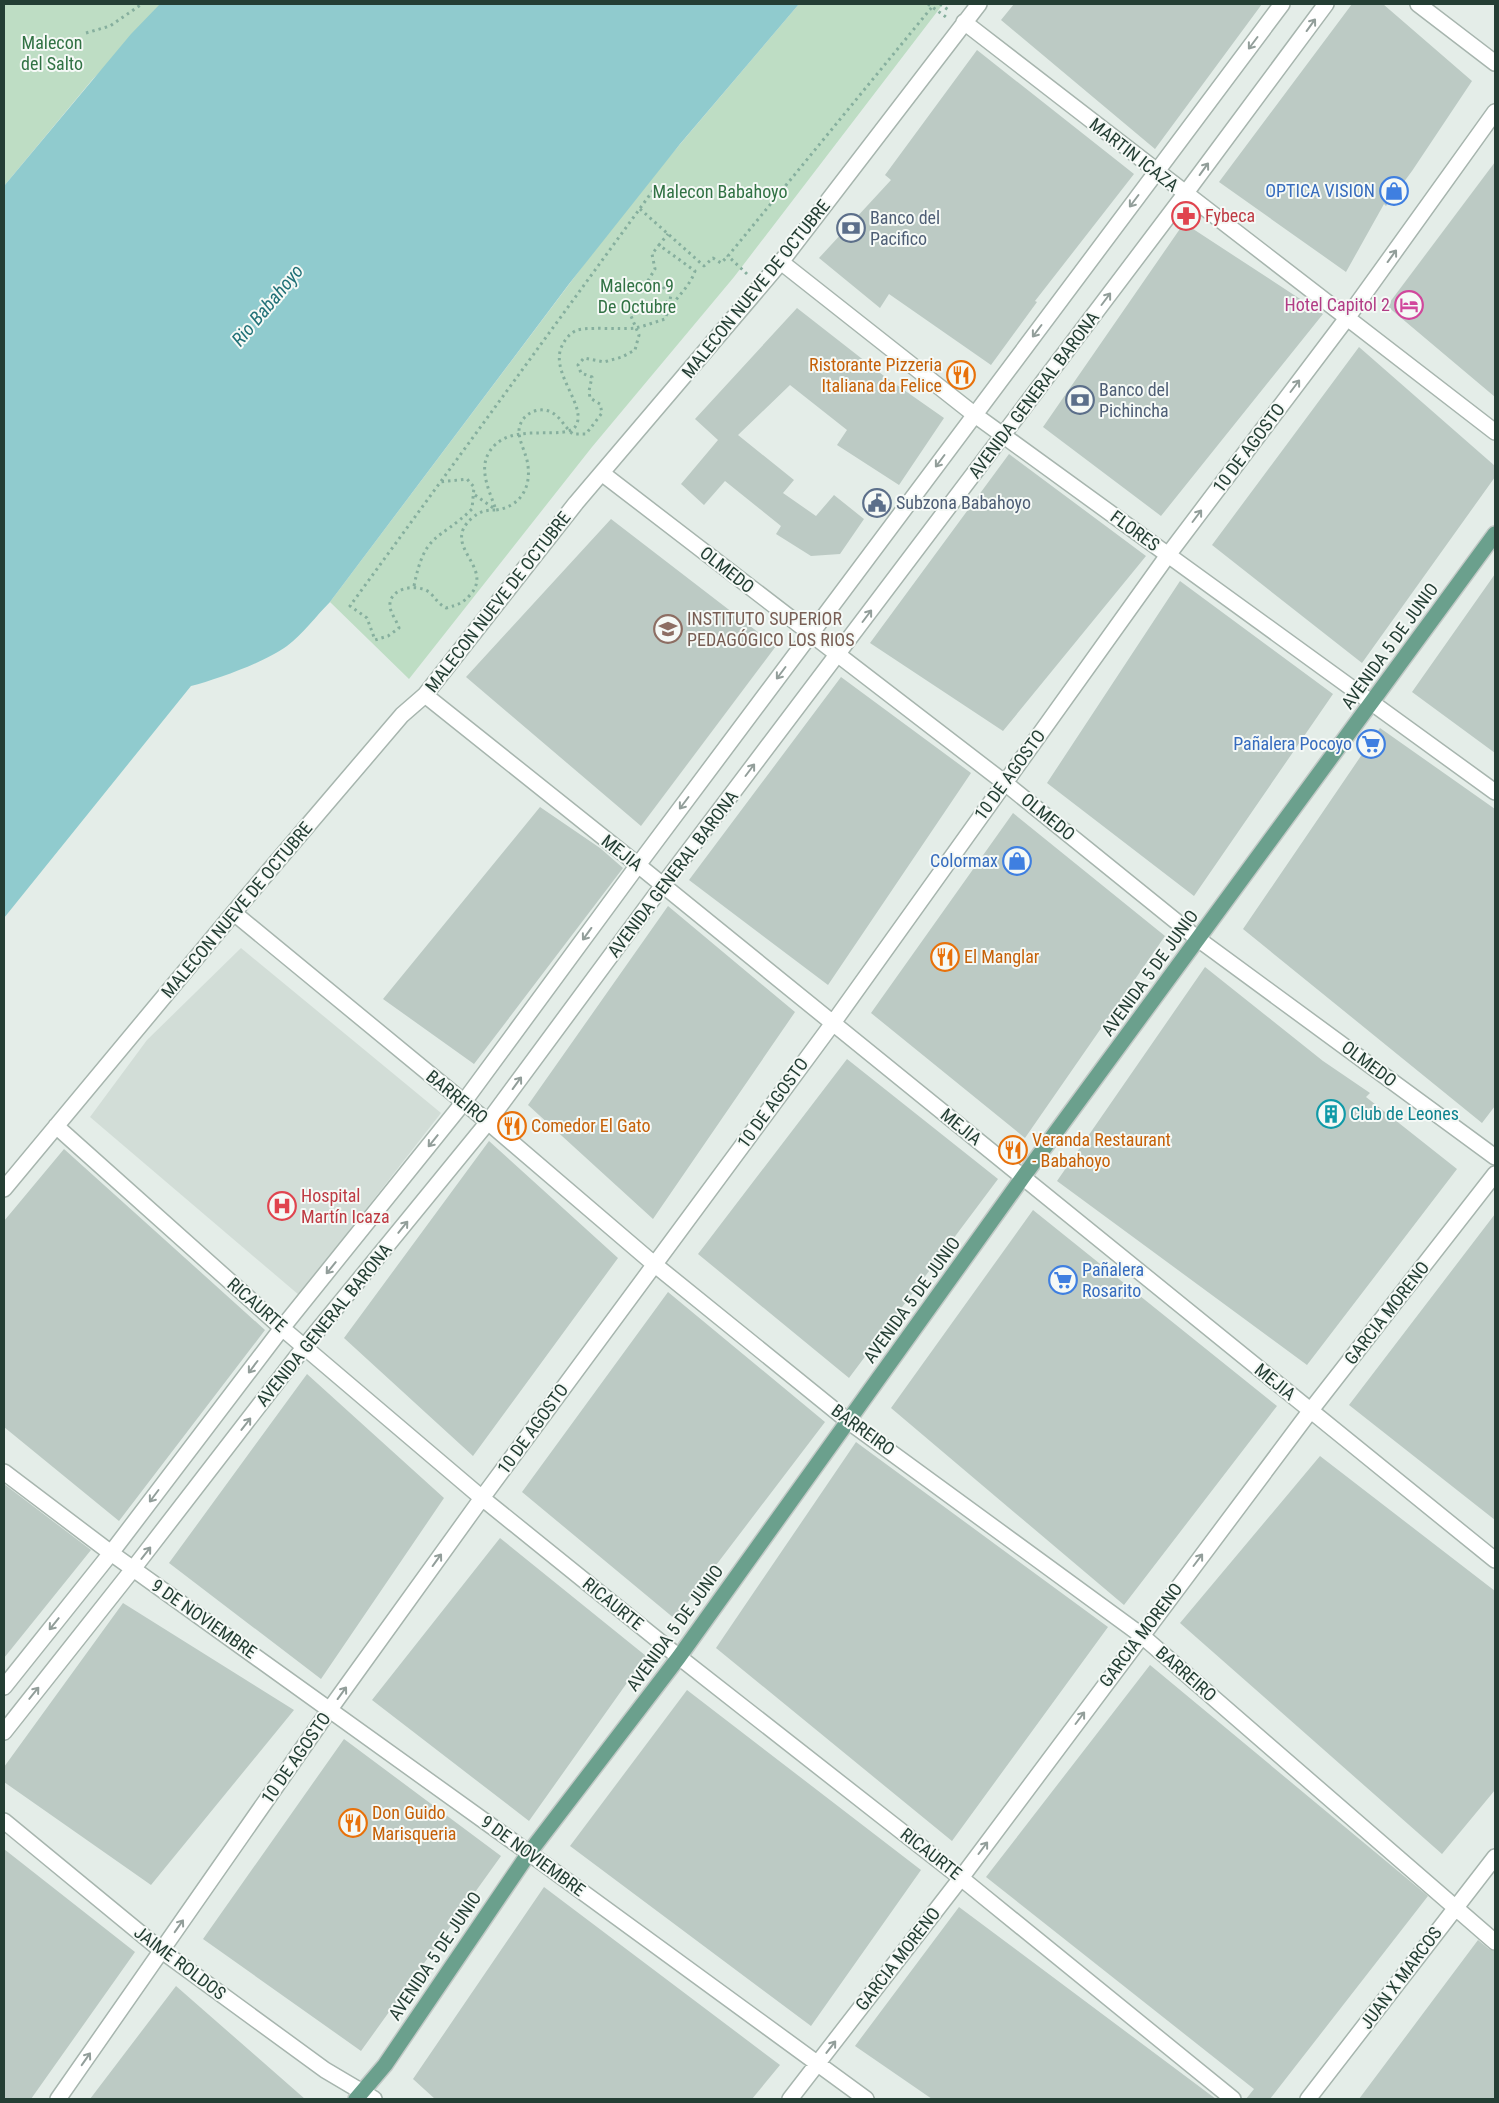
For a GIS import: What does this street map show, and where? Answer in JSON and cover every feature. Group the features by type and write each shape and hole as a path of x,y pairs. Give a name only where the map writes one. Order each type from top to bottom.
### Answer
{"main road":[{"name":"AVENIDA 5 DE JUNIO","path":"364,2097 529,1853 679,1657 1023,1177 1495,534"}],"street":[{"name":"MALECON NUEVE DE OCTUBRE","path":"4,1189 234,912 402,716 425,695 576,503 781,262 979,4"},
{"name":"AVENIDA GENERAL BARONA","path":"4,1687 111,1553 282,1328 463,1103 810,634 1282,4"},
{"name":"AVENIDA GENERAL BARONA","path":"4,1732 306,1346 488,1122 663,885 1003,436 1326,4"},
{"path":"1418,4 1495,63"},
{"name":"MARTIN ICAZA","path":"964,22 1495,432"},
{"name":"10 DE AGOSTO","path":"58,2099 330,1710 482,1498 832,1023 1168,555 1347,318 1495,112"},
{"name":"FLORES","path":"781,262 974,415 1495,792"},
{"name":"OLMEDO","path":"602,474 1005,783 1198,939 1495,1158"},
{"name":"MEJIA","path":"425,695 663,885 1495,1560"},
{"name":"BARREIRO","path":"234,912 488,1122 654,1264 848,1420 1141,1635 1495,1942"},
{"name":"RICAURTE","path":"56,1126 282,1328 306,1346 482,1498 679,1657 961,1878 1233,2099"},
{"name":"GARCIA MORENO","path":"790,2099 961,1878 1311,1410 1495,1174"},
{"name":"9 DE NOVIEMBRE","path":"4,1472 111,1553 529,1853 866,2099"},
{"name":"JAIME ROLDOS","path":"4,1821 162,1951 324,2070 364,2097"},
{"name":"JUAN X MARCOS","path":"1308,2099 1495,1857"}],"path":[{"path":"86,33 110,26 142,4"},
{"path":"640,209 704,266 713,258 720,263 728,256 932,7"},
{"path":"570,431 551,412 537,410 528,414 521,422 519,433 528,466 528,485 518,502 506,509 486,510 478,514 463,529 461,541 477,573 478,581 474,590 460,605 446,608 428,592 414,586 400,590 390,602 390,608 399,628 388,636 375,640 366,618 350,606 657,185"},
{"path":"496,510 483,472 489,450 501,439 519,433 570,431 586,434 602,413 600,404 590,398 589,391 592,376 581,373 578,365 580,360 584,358 604,362 622,357 635,350 639,343 637,328 628,309 632,304 657,308 670,300 672,295 662,286 651,288 646,284 655,269 652,254 668,234"},
{"path":"570,431 579,418 558,364 559,354 568,336 577,330 637,328 665,320 669,306 685,291 695,271 659,245"},
{"path":"728,256 760,286"},
{"path":"414,586 424,550 433,539 472,509 475,495 474,487 467,479 440,482"},
{"path":"475,495 496,510"}],"shaded area":[{"name":"Hospital Martín Icaza","path":"241,948 441,1113 299,1295 90,1117 147,1040"}],"green space":[{"name":"Malecon del Salto","path":"4,4 165,4 92,80 4,186"},
{"name":"Malecon 9 De Octubre","path":"799,4 943,4 734,277 592,447 409,679 330,602 631,202"}],"water":[{"name":"Rio Babahoyo","path":"160,4 799,4 680,144 569,284 330,602 298,636 278,652 241,669 191,686 4,918 4,186 131,34"}],"building":[{"path":"1014,4 1262,4 1155,149 1001,20"},
{"path":"1352,4 1383,4 1472,81 1412,171 1386,206 1384,204 1346,272 1219,182"},
{"path":"977,50 1134,174 1035,301 1037,302 991,365 889,294 880,308 819,258 891,180 885,175"},
{"path":"1495,162 1495,397 1387,306"},
{"path":"1184,223 1323,314 1161,516 1043,427"},
{"path":"797,308 884,376 944,418 899,485 837,445 847,430 790,385 738,435 794,480 783,493 816,516 834,495 864,519 840,554 811,556 776,534 781,526 725,481 704,505 681,484 718,440 695,419"},
{"path":"1359,347 1495,466 1495,477 1362,663 1212,545"},
{"path":"1009,454 1146,556 1003,731 870,643"},
{"path":"611,519 776,646 641,826 466,677"},
{"path":"1495,574 1495,753 1412,692"},
{"path":"1180,581 1333,694 1194,896 1047,783"},
{"path":"841,677 971,773 828,985 689,880"},
{"path":"1380,728 1495,809 1495,1106 1482,1123 1243,929"},
{"path":"540,807 600,848 623,868 474,1064 383,999"},
{"path":"1013,813 1165,936 1025,1138 871,1013"},
{"path":"668,906 795,1012 653,1219 528,1105"},
{"path":"1205,967 1323,1061 1370,1093 1366,1097 1457,1169 1307,1365 1057,1181"},
{"path":"847,1059 998,1179 849,1378 698,1254"},
{"path":"489,1141 618,1258 473,1456 344,1338"},
{"path":"64,1149 265,1330 119,1521 4,1427 4,1221"},
{"path":"1033,1210 1277,1406 1124,1605 891,1408"},
{"path":"1495,1214 1495,1520 1349,1405"},
{"path":"668,1292 825,1422 675,1619 522,1492"},
{"path":"307,1374 444,1498 321,1679 169,1563"},
{"path":"856,1442 1108,1627 952,1841 716,1648"},
{"path":"1320,1456 1495,1591 1495,1790 1442,1854 1180,1623"},
{"path":"4,1484 91,1550 4,1658"},
{"path":"500,1538 646,1656 529,1821 372,1700"},
{"path":"123,1603 294,1710 151,1885 4,1782 4,1767"},
{"path":"1150,1665 1428,1896 1270,2099 1246,2099 1254,2089 986,1877"},
{"path":"687,1690 921,1870 811,2026 570,1846"},
{"path":"344,1739 501,1856 361,2051 203,1939"},
{"path":"4,1849 135,1952 31,2099 4,2099"},
{"path":"544,1887 780,2065 752,2099 435,2099 413,2079"},
{"path":"959,1907 1216,2099 932,2099 855,2046"},
{"path":"1478,1940 1489,1949 1495,1951 1495,2099 1359,2099"},
{"path":"176,1986 305,2099 90,2099"}],"place":[{"name":"OPTICA VISION","path":"1394,191"},
{"name":"Fybeca","path":"1186,216"},
{"name":"Banco del Pacifico","path":"851,228"},
{"name":"Hotel Capitol 2","path":"1409,305"},
{"name":"Ristorante Pizzeria Italiana da Felice","path":"961,375"},
{"name":"Banco del Pichincha","path":"1080,400"},
{"name":"Subzona Babahoyo","path":"877,503"},
{"name":"INSTITUTO SUPERIOR PEDAGÓGICO LOS RIOS","path":"668,629"},
{"name":"Pañalera Pocoyo","path":"1371,744"},
{"name":"Colormax","path":"1017,861"},
{"name":"El Manglar","path":"945,957"},
{"name":"Club de Leones","path":"1331,1114"},
{"name":"Comedor El Gato","path":"512,1126"},
{"name":"Veranda Restaurant - Babahoyo","path":"1013,1150"},
{"name":"Hospital Martín Icaza","path":"282,1206"},
{"name":"Pañalera Rosarito","path":"1063,1280"},
{"name":"Don Guido Marisqueria","path":"353,1823"}],"park label":[{"name":"Malecon Babahoyo","path":"720,192"}]}
